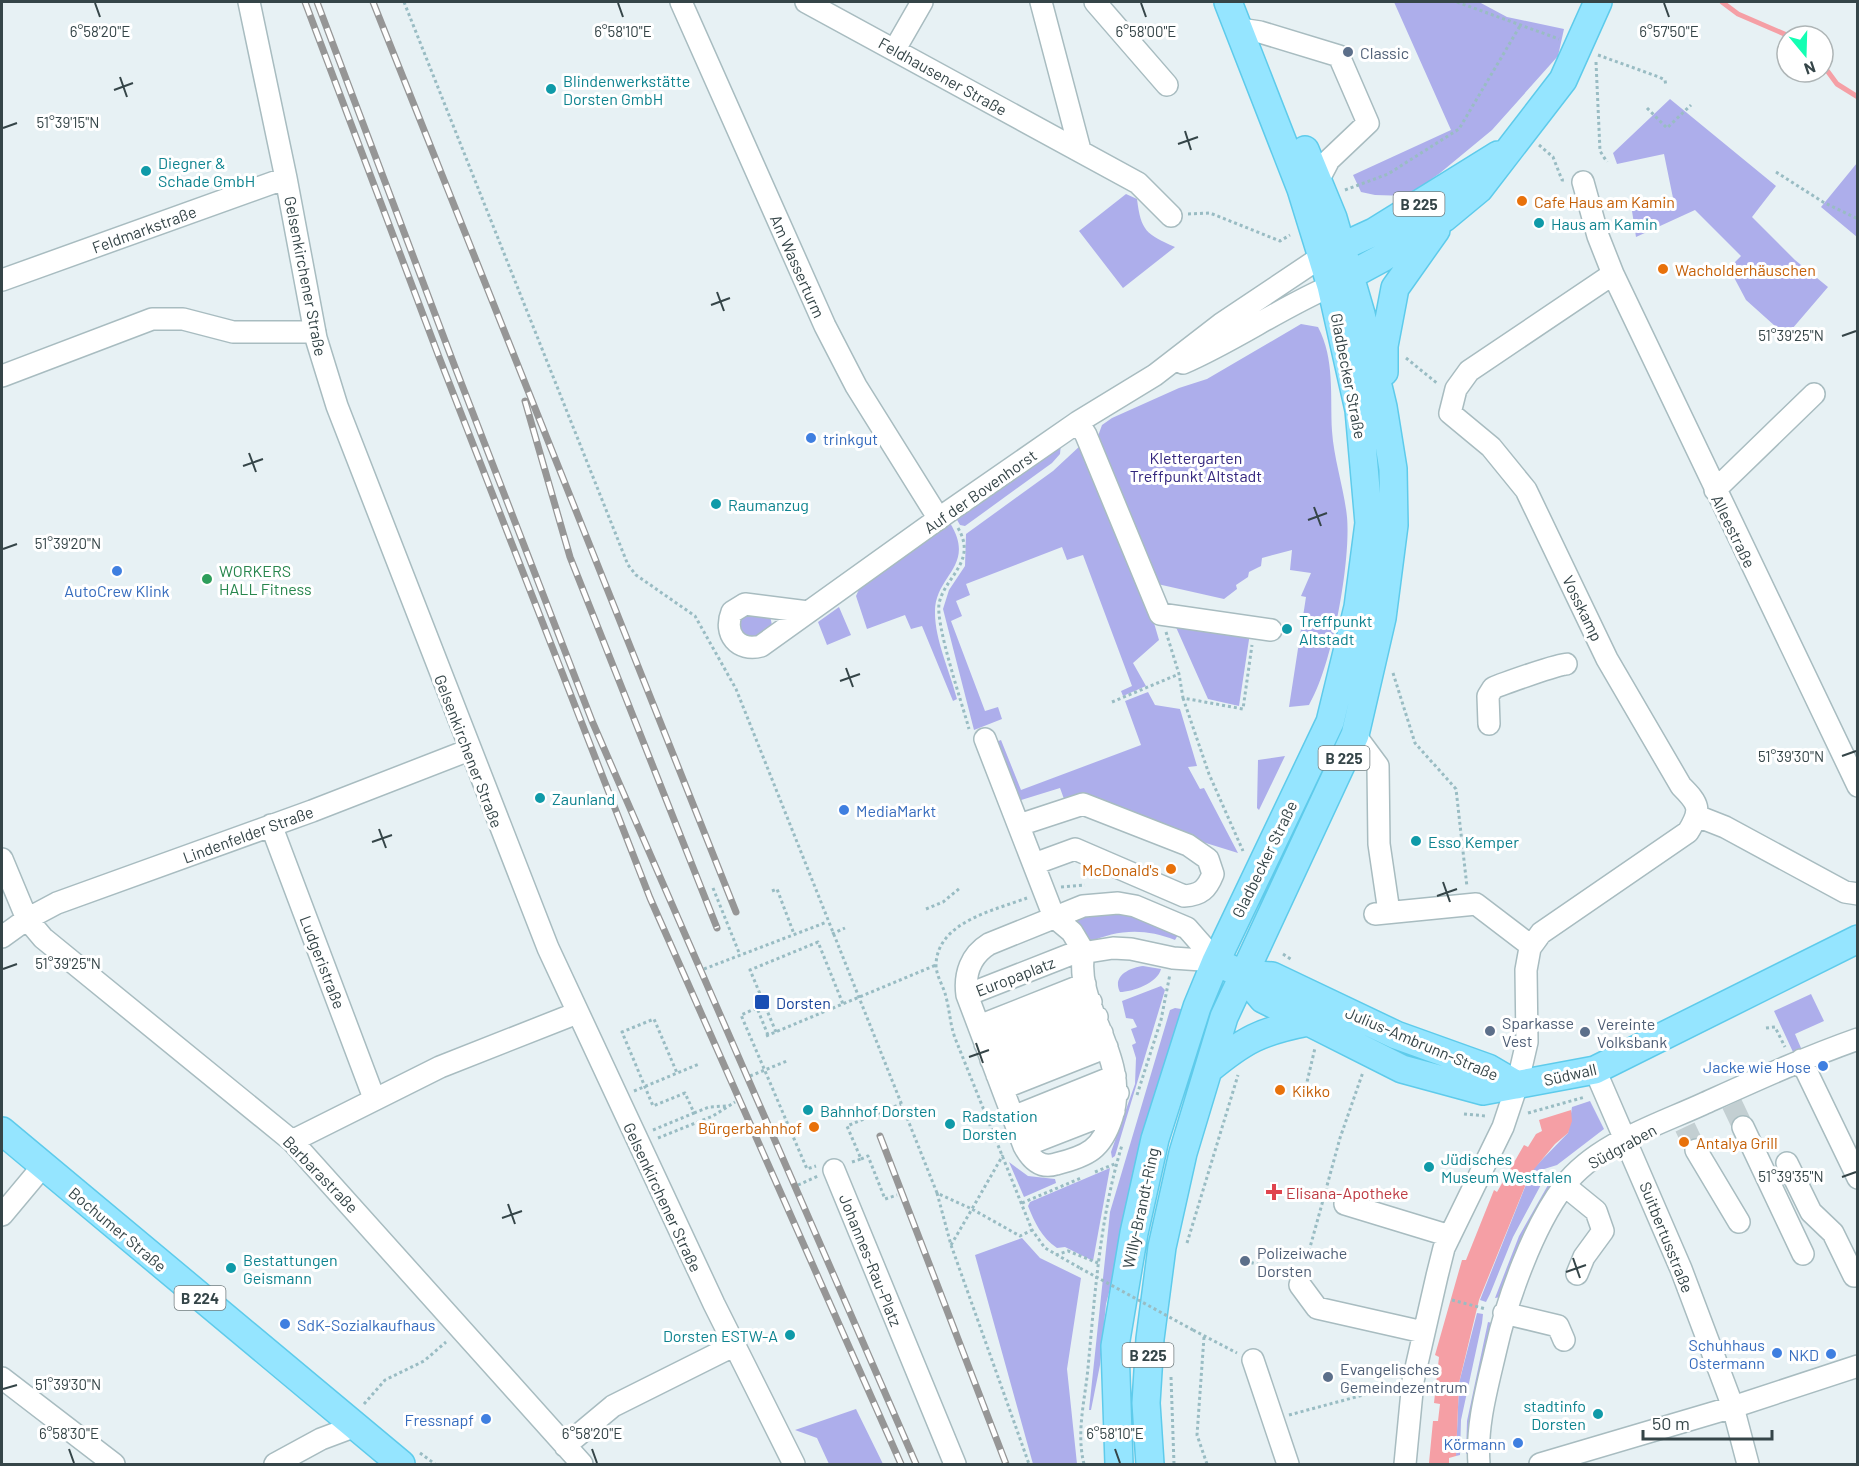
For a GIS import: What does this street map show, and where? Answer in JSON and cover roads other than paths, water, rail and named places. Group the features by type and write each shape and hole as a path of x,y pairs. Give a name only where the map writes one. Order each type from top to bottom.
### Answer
{"main road":[{"path":"1228,2 1301,189 1331,252 1383,407"},
{"name":"B 225","path":"1383,407 1384,346 1395,288 1443,218 1479,189 1524,143 1563,80 1591,54 1598,2"},
{"path":"1240,29 1268,74 1328,186 1331,252"},
{"name":"B 225","path":"1331,252 1387,224 1524,143"},
{"path":"1341,281 1443,218"},
{"name":"Gladbecker Straße","path":"1216,961 1330,722 1358,607 1369,523 1359,410 1341,281"},
{"name":"Gladbecker Straße","path":"1242,974 1355,735 1382,618 1394,525 1393,469 1383,407"},
{"name":"Südwall","path":"1517,1085 1595,1070 1857,939"},
{"path":"1216,961 1242,974"},
{"name":"Willy-Brandt-Ring","path":"1119,1464 1114,1346 1132,1244 1168,1094 1197,1006 1216,961"},
{"name":"Willy-Brandt-Ring","path":"1150,1464 1147,1436 1148,1369 1162,1247 1183,1153 1224,1017 1242,974"},
{"name":"Julius-Ambrunn-Straße","path":"1242,974 1263,999 1312,1034 1402,1069 1483,1091 1517,1085"},
{"name":"Julius-Ambrunn-Straße","path":"1242,974 1272,976 1396,1035 1488,1068 1517,1085"},
{"path":"1208,1070 1245,1041 1281,1027 1312,1034"},
{"name":"Bochumer Straße","path":"2,1131 350,1425 401,1464"}],"street":[{"name":"Gelsenkirchener Straße","path":"249,2 315,332 337,406 543,937 637,1142 794,1464"},
{"name":"Am Wasserturm","path":"681,2 825,326 856,386 943,516"},
{"name":"Feldhausener Straße","path":"806,2 1138,183 1171,216"},
{"path":"895,49 922,2"},
{"path":"1041,2 1080,150"},
{"path":"1095,2 1167,85"},
{"path":"1240,29 1260,32 1339,56 1368,123 1329,160 1328,186"},
{"name":"Feldmarkstraße","path":"2,280 286,178"},
{"name":"Alleestraße","path":"1583,182 1598,236 1614,274 1857,786"},
{"name":"Auf der Bovenhorst","path":"808,612 1078,422 1155,375 1221,324 1331,252"},
{"name":"Vosskamp","path":"1614,274 1469,371 1456,389 1450,413 1491,447 1526,490 1607,659 1681,786 1695,800 1698,816"},
{"name":"Auf der Bovenhorst","path":"1155,375 1208,352 1299,300 1341,281"},
{"path":"2,376 152,319 183,319 233,332 315,332"},
{"path":"1715,490 1814,394"},
{"path":"1078,422 1086,435 1160,614 1263,629"},
{"path":"1489,724 1488,696 1493,688 1542,672 1560,663 1566,664"},
{"path":"1355,735 1378,766 1382,913 1476,904 1531,946"},
{"path":"986,739 1054,917 1072,932 1101,1039"},
{"name":"Lindenfelder Straße","path":"2,937 27,919 57,903 469,750"},
{"path":"1019,825 1083,804 1188,845 1208,859 1213,874 1209,886 1197,895 1184,896 1075,849 1034,864"},
{"path":"1405,1464 1413,1381 1444,1248 1503,1127 1517,1085 1527,1042 1526,969 1531,946 1541,933 1688,832 1698,816 1725,826 1835,887 1857,894"},
{"name":"Ludgeristraße","path":"271,825 374,1098"},
{"path":"2,859 27,919"},
{"name":"Europaplatz","path":"999,1079 966,976 974,958 984,947 1054,917 1100,903 1135,906 1187,928 1216,961"},
{"name":"Barbarastraße","path":"27,919 43,938 292,1141 582,1464"},
{"name":"Europaplatz","path":"1101,1039 1131,949 1173,958 1216,961"},
{"name":"Europaplatz","path":"999,1079 1069,955 1101,1039"},
{"path":"292,1141 440,1067 577,1013"},
{"path":"999,1079 1101,1039"},
{"path":"999,1079 1101,1039"},
{"path":"999,1079 1101,1039"},
{"path":"999,1079 1101,1039"},
{"path":"999,1079 1101,1039"},
{"name":"Südgraben","path":"1479,1464 1477,1435 1497,1312 1516,1280 1564,1185 1589,1162 1627,1139 1682,1121 1729,1099 1801,1060 1857,1039"},
{"path":"1801,1060 1857,1177"},
{"name":"Suitbertusstraße","path":"1595,1070 1627,1139 1681,1269 1732,1407 1748,1464"},
{"path":"1743,1127 1803,1254"},
{"path":"1696,1150 1739,1222"},
{"path":"1787,1162 1811,1212 1833,1233 1854,1276 1857,1275"},
{"path":"2,1215 43,1166"},
{"name":"Johannes-Rau-Platz","path":"834,1170 955,1464"},
{"path":"1564,1185 1596,1211 1602,1231 1584,1257 1577,1274"},
{"path":"1345,1204 1450,1236"},
{"path":"1300,1285 1317,1308 1423,1332"},
{"path":"1497,1312 1558,1326 1564,1340"},
{"path":"565,1446 613,1406 735,1345"},
{"path":"1253,1360 1288,1464"},
{"path":"1540,1464 1732,1407 1857,1366"},
{"path":"2,1378 114,1464"},
{"path":"275,1464 350,1425"}],"waterway":[{"path":"1722,2 1738,14 1775,30"},
{"path":"1835,81 1858,97"}],"tunnel":[{"path":"1732,1104 1743,1127"},
{"path":"1685,1127 1696,1150"}],"railway":[{"path":"305,2 439,357 650,898 901,1464"},
{"path":"317,2 592,721 916,1464"},
{"path":"373,2 736,912"},
{"path":"525,401 570,557 717,928"},
{"path":"880,1136 1006,1464"}],"place":[{"name":"Classic","path":"1348,52"},
{"name":"Blindenwerkstätte Dorsten GmbH","path":"551,89"},
{"name":"Diegner & Schade GmbH","path":"146,171"},
{"name":"Cafe Haus am Kamin","path":"1522,201"},
{"name":"Haus am Kamin","path":"1539,223"},
{"name":"Wacholderhäuschen","path":"1663,269"},
{"name":"trinkgut","path":"811,438"},
{"name":"Raumanzug","path":"716,504"},
{"name":"AutoCrew Klink","path":"117,571"},
{"name":"WORKERS HALL Fitness","path":"207,579"},
{"name":"Treffpunkt Altstadt","path":"1287,629"},
{"name":"Zaunland","path":"540,798"},
{"name":"MediaMarkt","path":"844,810"},
{"name":"Esso Kemper","path":"1416,841"},
{"name":"McDonald's","path":"1171,869"},
{"name":"Dorsten","path":"762,1002"},
{"name":"Sparkasse Vest","path":"1490,1031"},
{"name":"Vereinte Volksbank","path":"1585,1032"},
{"name":"Jacke wie Hose","path":"1823,1066"},
{"name":"Kikko","path":"1280,1090"},
{"name":"Bahnhof Dorsten","path":"808,1110"},
{"name":"Radstation Dorsten","path":"950,1124"},
{"name":"Bürgerbahnhof","path":"814,1127"},
{"name":"Antalya Grill","path":"1684,1142"},
{"name":"Jüdisches Museum Westfalen","path":"1429,1167"},
{"name":"Elisana-Apotheke","path":"1274,1192"},
{"name":"Polizeiwache Dorsten","path":"1245,1261"},
{"name":"Bestattungen Geismann","path":"231,1268"},
{"name":"SdK-Sozialkaufhaus","path":"285,1324"},
{"name":"Dorsten ESTW-A","path":"790,1335"},
{"name":"Schuhhaus Ostermann","path":"1777,1353"},
{"name":"NKD","path":"1831,1354"},
{"name":"Evangelisches Gemeindezentrum","path":"1328,1377"},
{"name":"stadtinfo Dorsten","path":"1598,1414"},
{"name":"Fressnapf","path":"486,1419"},
{"name":"Körmann","path":"1518,1443"}],"park label":[{"name":"Klettergarten Treffpunkt Altstadt","path":"1196,466"}]}
